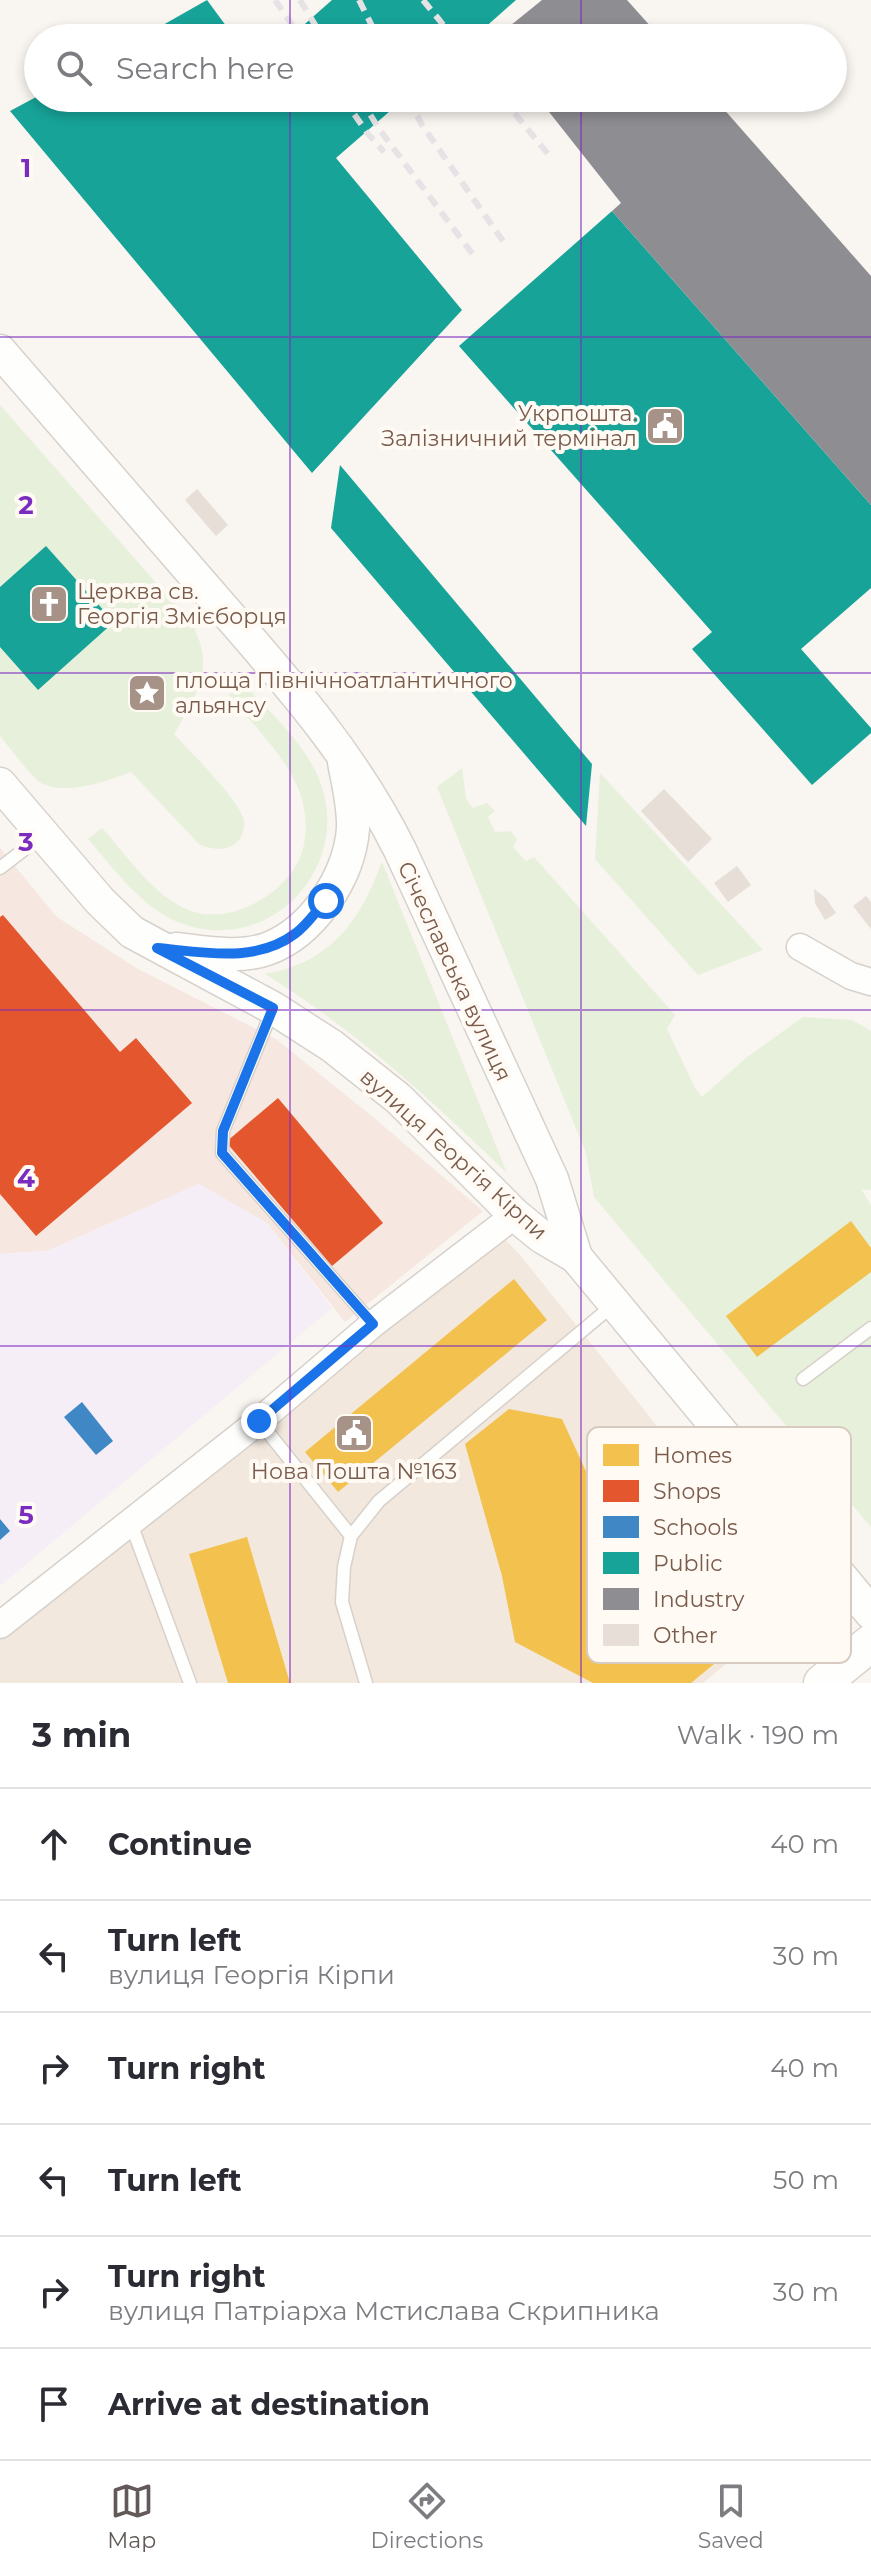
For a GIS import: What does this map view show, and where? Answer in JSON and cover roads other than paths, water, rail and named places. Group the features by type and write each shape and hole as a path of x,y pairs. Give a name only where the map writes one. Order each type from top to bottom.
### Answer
{"main road":[{"path":"851,1659 871,1643"},
{"path":"822,1683 846,1663"}],"street":[{"name":"Січеславська вулиця","path":"0,351 247,635 342,751 376,803 400,850 552,1179 576,1257 717,1427"},
{"path":"157,948 226,954 266,950 296,933 326,901 343,870 353,830 342,751"},
{"name":"вулиця Георгія Кірпи","path":"0,784 100,901 132,932 273,1008 332,1046 399,1099 515,1215 542,1237 576,1257"},
{"path":"800,947 851,976 871,982"},
{"path":"0,1625 259,1421 373,1324 515,1215"},
{"name":"Січеславська вулиця","path":"851,1589 871,1613"}],"lane":[{"path":"0,868 43,835"},
{"path":"273,1008 223,1131 222,1153 373,1324"},
{"path":"366,1683 342,1602 344,1567 351,1536 379,1501 615,1304"},
{"path":"803,1379 871,1328"},
{"path":"259,1421 351,1536"},
{"path":"130,1521 190,1683"}],"railway":[{"path":"275,0 291,24"},
{"path":"300,0 315,24"},
{"path":"359,0 371,24"},
{"path":"423,0 443,24"},
{"path":"353,112 384,152"},
{"path":"369,112 477,260"},
{"path":"415,112 505,244"},
{"path":"514,112 548,154"}],"place":[{"name":"Укрпошта. Залізничний термінал","path":"665,426"},
{"name":"Церква св. Георгія Змієборця","path":"49,604"},
{"name":"площа Північноатлантичного альянсу","path":"147,693"},
{"name":"Нова Пошта №163","path":"354,1433"}]}
